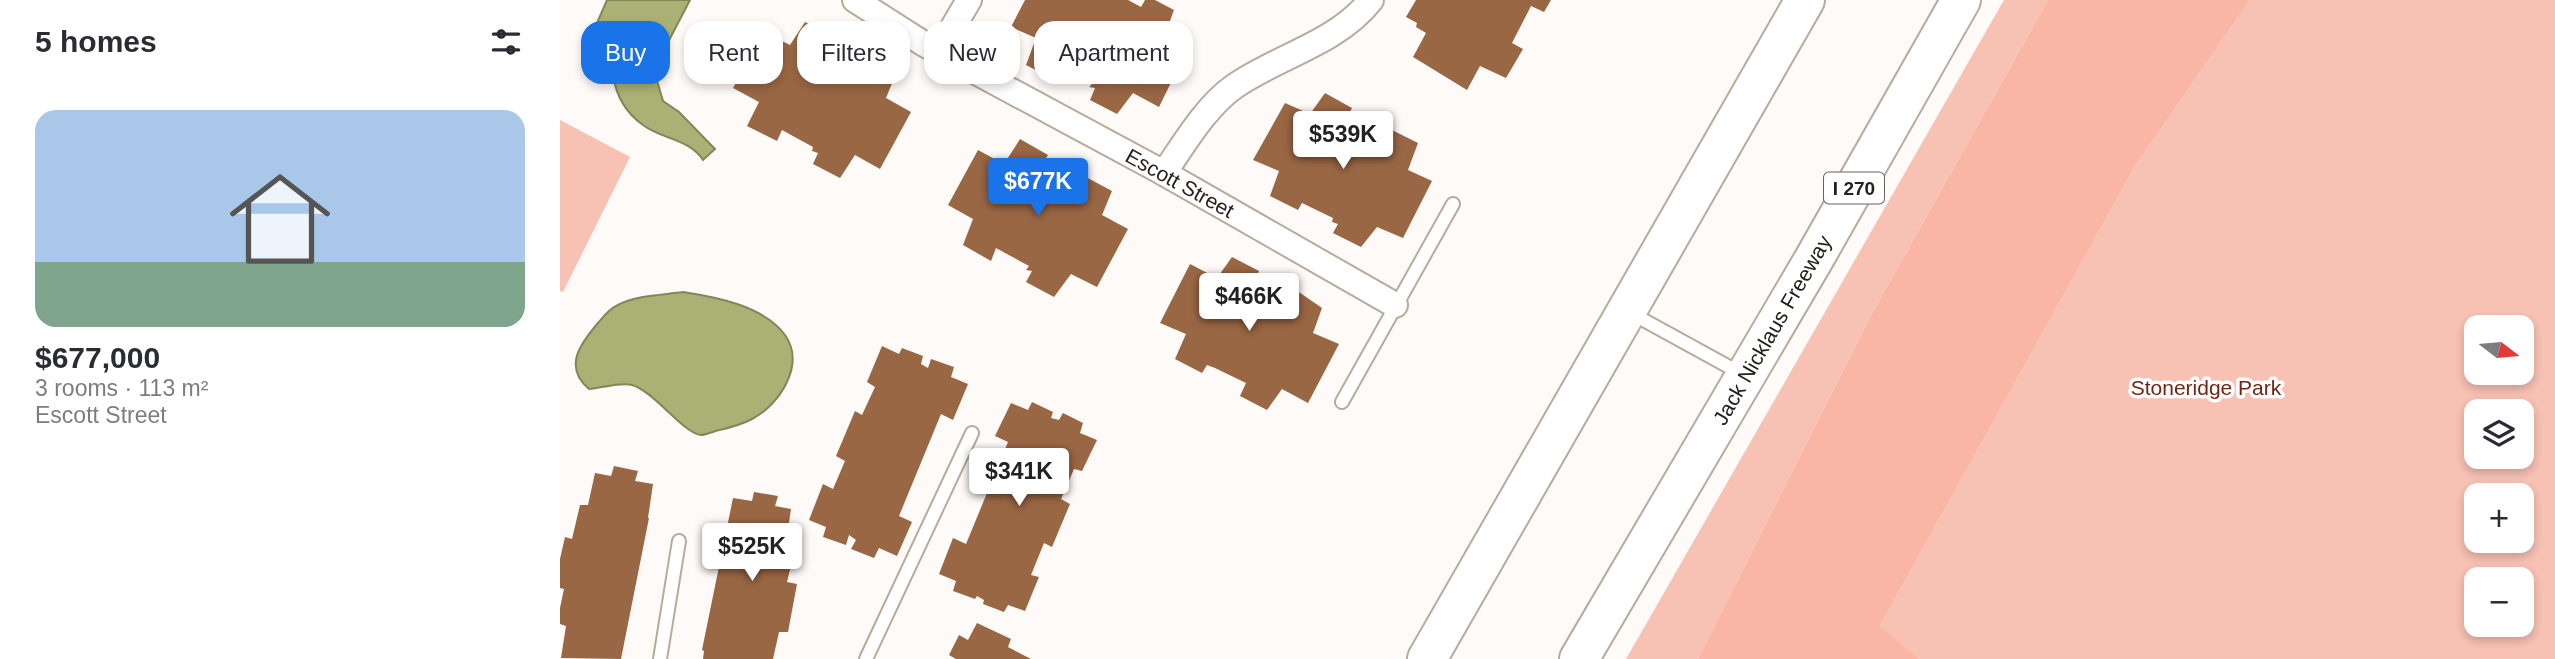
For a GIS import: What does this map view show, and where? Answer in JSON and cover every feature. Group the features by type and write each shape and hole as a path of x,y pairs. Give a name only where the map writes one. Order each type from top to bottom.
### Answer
{"highway":[{"path":"1427,659 1805,0"},
{"name":"Jack Nicklaus Freeway","path":"1579,659 1746,376 1961,0"}],"street":[{"name":"Escott Street","path":"855,0 924,42"},
{"path":"957,21 969,0"},
{"path":"1164,173 1212,108 1235,86 1342,29 1371,0"},
{"name":"Escott Street","path":"1000,84 1164,173 1395,305"}],"lane":[{"path":"1342,402 1453,204"},
{"path":"1626,310 1746,376"},
{"path":"866,659 972,433"},
{"path":"660,659 679,541"}],"green space":[{"path":"2004,0 2048,0 1871,315 1698,659 1626,659"},
{"name":"Stoneridge Park","path":"2111,0 2555,0 2555,659 1744,659"},
{"path":"560,120 630,157 563,292 560,291"}],"shaded area":[{"path":"607,0 690,0 670,38 670,21 598,21"},
{"path":"2048,0 2249,0 2135,165 1879,626 1919,659 1698,659 1871,315"},
{"path":"615,84 658,84 663,101 679,112 715,149 703,160 683,143 643,125 619,96"},
{"path":"683,292 738,304 765,317 785,335 791,347 792,359 787,383 772,404 752,419 701,435 686,428 641,389 622,384 589,389 581,381 576,364 580,347 609,310 633,299"}],"building":[{"path":"1025,0 1128,0 1141,7 1145,0 1155,0 1174,10 1170,21 1034,21 1034,37 1020,31 1020,21 1014,21"},
{"path":"1416,0 1551,0 1544,12 1531,6 1512,43 1523,49 1506,78 1480,66 1467,90 1413,57 1426,33 1416,27 1417,23 1406,17"},
{"path":"797,34 797,84 892,84 886,98 911,112 880,169 855,155 840,178 813,164 818,153 812,151 813,147 782,130 777,141 747,126 759,102 733,88 735,84 783,84 783,42 790,45"},
{"path":"1034,43 1034,69 1026,65"},
{"path":"1092,84 1170,84 1159,107 1133,93 1117,114 1090,100 1095,88 1089,87"},
{"path":"1325,93 1352,108 1346,120 1383,140 1390,129 1418,143 1408,170 1432,181 1403,238 1377,227 1361,247 1333,233 1338,224 1332,222 1333,218 1302,203 1298,210 1270,196 1279,171 1253,160 1285,103 1310,114"},
{"path":"1020,139 1048,155 1041,166 1079,188 1084,176 1112,191 1102,215 1128,229 1097,287 1071,274 1054,297 1026,282 1032,271 1026,270 1029,266 996,248 991,261 963,245 973,219 948,205 978,150 1004,164"},
{"path":"1232,257 1259,271 1254,284 1290,303 1296,290 1322,308 1313,333 1339,344 1308,403 1282,389 1267,410 1240,396 1246,383 1207,365 1202,373 1175,359 1186,334 1160,323 1190,264 1217,278"},
{"path":"882,346 899,354 902,348 923,356 921,364 928,368 931,359 954,367 951,377 968,384 953,420 941,414 899,516 912,522 897,556 879,548 874,558 851,549 856,540 849,535 846,545 823,537 826,527 809,520 823,484 833,489 845,461 836,456 855,411 862,415 875,387 867,382"},
{"path":"1032,402 1053,412 1051,418 1059,420 1063,413 1083,423 1080,433 1097,440 1082,471 1074,469 1061,499 1070,504 1052,547 1044,543 1031,575 1039,577 1025,611 1008,605 1004,612 983,604 984,600 977,596 975,599 953,591 956,581 939,574 953,538 966,544 1008,442 995,436 1011,403 1028,410"},
{"path":"614,466 638,471 635,481 653,484 649,518 621,659 561,658 566,626 560,624 564,589 560,588 560,559 565,537 572,539 580,505 588,505 595,473 611,476"},
{"path":"754,492 778,496 775,506 791,509 786,543 796,544 787,582 797,584 788,632 779,632 773,659 703,659 702,650 733,498 752,501"},
{"path":"977,623 1011,639 1008,647 1031,659 956,659 949,655 959,635 968,640"}]}
